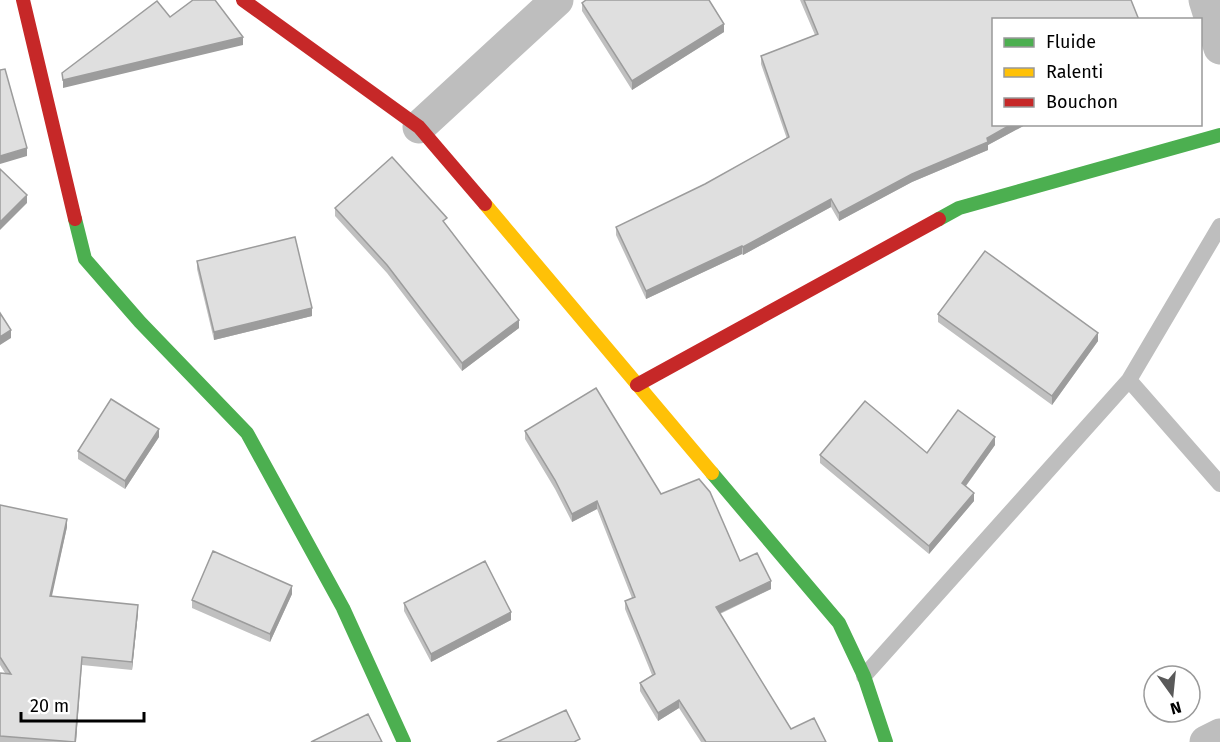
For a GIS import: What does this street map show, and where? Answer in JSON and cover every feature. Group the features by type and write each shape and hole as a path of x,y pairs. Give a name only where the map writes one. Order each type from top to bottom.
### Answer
{"street":[{"path":"23,0 85,259 140,322 247,433 343,608 404,742"},
{"path":"243,0 419,127 839,623 864,676 886,742"},
{"path":"419,127 557,0"},
{"path":"1205,0 1220,48"},
{"path":"637,385 959,208 1220,135"},
{"path":"1206,742 1220,735"}],"lane":[{"path":"864,676 1129,380 1220,226"},
{"path":"1129,380 1220,484"}],"building":[{"path":"193,0 215,0 243,37 63,80 62,73 157,1 170,17"},
{"path":"586,0 709,0 724,24 632,81 582,3"},
{"path":"804,0 1131,0 1138,18 992,18 992,126 1008,126 987,138 988,142 912,174 839,213 831,199 743,247 646,291 616,227 705,184 789,137 761,56 818,34"},
{"path":"5,69 27,148 0,156 0,70"},
{"path":"392,157 447,218 443,221 519,320 462,363 387,265 335,208"},
{"path":"0,169 27,195 0,222"},
{"path":"295,237 312,308 214,332 197,261"},
{"path":"985,251 1098,333 1052,396 938,314"},
{"path":"0,313 11,330 0,337"},
{"path":"596,388 661,494 699,479 710,492 740,561 757,553 771,581 716,607 791,729 814,718 826,742 706,742 679,700 658,713 640,683 655,674 625,601 635,597 597,501 572,514 555,480 525,431"},
{"path":"111,399 159,429 125,481 78,451"},
{"path":"865,401 927,453 958,410 995,437 962,483 974,493 929,546 820,455"},
{"path":"0,505 67,519 50,596 138,605 132,662 82,657 75,742 0,736 0,673 11,674 0,657"},
{"path":"213,551 292,586 270,634 192,600"},
{"path":"485,561 511,612 431,654 404,603"},
{"path":"566,710 580,739 574,742 497,742"},
{"path":"368,714 382,742 311,742"}],"traffic: fast":[{"path":"939,219 959,208 1220,135"},
{"path":"75,219 85,259 140,322 247,433 343,608 404,742"},
{"path":"712,473 839,623 864,676 886,742"}],"traffic: slow":[{"path":"485,204 712,473"}],"traffic: jam":[{"path":"23,0 75,219"},
{"path":"243,0 419,127 485,204"},
{"path":"637,385 939,219"}]}
